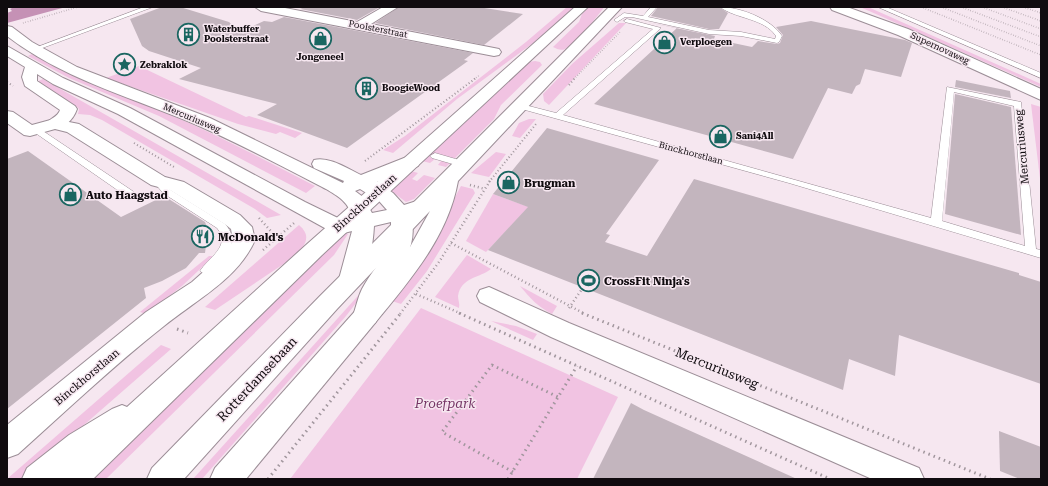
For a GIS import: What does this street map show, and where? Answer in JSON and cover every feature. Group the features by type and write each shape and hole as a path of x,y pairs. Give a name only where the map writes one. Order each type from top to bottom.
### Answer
{"main road":[{"name":"Poolsterstraat","path":"261,7 494,52"},
{"path":"358,26 392,7"},
{"name":"Binckhorstlaan","path":"351,280 401,220 460,176 521,106 547,58 548,38 582,7"},
{"name":"Binckhorstlaan","path":"361,215 378,192 411,162 547,58 569,56 611,19 616,7"},
{"name":"Supernovaweg","path":"836,7 903,32 1041,95"},
{"name":"Supernovaweg","path":"857,7 908,28 1041,89"},
{"name":"Mercuriusweg","path":"7,30 33,58 58,81 124,111 283,198 340,227"},
{"path":"547,58 548,38"},
{"name":"Mercuriusweg","path":"7,50 85,75 192,117 340,190 351,197 361,215"},
{"path":"7,116 32,130 54,124 66,117 69,109 30,83 29,77 33,58"},
{"name":"Binckhorstlaan","path":"7,444 155,319 200,288 233,257 242,246 244,236 241,227 228,216 177,186 158,181 73,128 54,124"},
{"path":"264,152 284,151 297,153 359,182 389,199 401,220 397,253 390,267 374,290 366,316"},
{"path":"340,190 411,162"},
{"path":"226,479 402,273 429,234 443,209 447,197 460,176"},
{"path":"340,227 361,215 401,220"},
{"path":"351,280 361,215"},
{"name":"Binckhorstlaan","path":"151,403 340,227"},
{"name":"Rotterdamsebaan","path":"163,479 351,280"},
{"path":"489,296 560,330 908,479"},
{"path":"38,479 95,434 151,403"},
{"path":"70,479 151,403"}],"lane":[{"path":"33,58 150,7"},
{"path":"645,17 654,7"},
{"path":"611,19 626,15 645,17 709,32 741,34 777,41 779,36 776,31 750,17 723,7"},
{"path":"881,7 1041,76"},
{"path":"557,116 658,28 611,19"},
{"name":"Mercuriusweg","path":"733,165 936,224 1036,253 1018,104 950,89 936,224"},
{"name":"Binckhorstlaan","path":"521,106 733,165"},
{"path":"32,130 130,194"},
{"path":"435,156 460,176"}],"path":[{"path":"21,23 78,7"},
{"path":"921,7 1041,55"},
{"path":"941,7 1041,46"},
{"path":"961,7 1041,37"},
{"path":"982,7 1041,29"},
{"path":"1002,7 1041,21"},
{"path":"1023,7 1041,13"},
{"path":"370,157 482,73"},
{"path":"515,140 520,142"},
{"path":"268,479 416,294 451,243 484,189 460,176"},
{"name":"Mercuriusweg","path":"451,243 579,312 990,479"},
{"path":"416,294 830,479"},
{"path":"513,472 442,432 492,365 558,397"},
{"path":"508,479 577,366"}],"green space":[{"path":"567,7 576,7 544,35 457,99 393,153 383,150 405,136 526,42"},
{"path":"589,7 604,7 586,30 569,46 562,50 553,47 579,22 582,14"},
{"path":"860,7 868,7 1041,84 1041,87"},
{"path":"619,23 626,23 549,105 544,101 543,94 572,64"},
{"path":"32,54 49,64 84,80 189,123 244,149 315,186 306,193 159,116 69,78 28,56"},
{"path":"529,62 540,62 542,65 501,105 494,119 446,167 438,165 441,161 435,159 430,163 422,161"},
{"path":"139,66 246,117 249,116 302,133 295,138 280,132 276,134 238,124 106,78"},
{"path":"43,79 281,215 267,218 255,209 102,120 90,115 78,114 79,109 77,107 36,82"},
{"path":"1031,104 1041,107 1041,187"},
{"path":"529,119 536,119 520,138 512,136 519,123"},
{"path":"496,152 506,154 489,177 471,173"},
{"path":"411,171 418,173 412,179 417,181 424,175 435,178 414,199 406,202 390,190"},
{"path":"461,186 473,189 475,193 427,271 401,304 386,299 449,208"},
{"path":"493,194 529,207 486,252 466,241"},
{"path":"299,225 306,234 306,242 294,257 215,310 205,307"},
{"path":"345,233 348,234 334,255 106,479 86,479"},
{"path":"467,255 491,269 467,281 463,285 458,296 459,308 435,297"},
{"path":"209,256 214,256 182,286 146,314 140,312"},
{"path":"383,268 346,316 202,479 193,479"},
{"path":"520,286 557,306 552,314 534,302"},
{"name":"Proefpark","path":"421,308 618,397 577,479 290,479"},
{"path":"491,321 516,326 537,334 533,340"},
{"path":"161,345 171,349 22,479 7,479"}],"shaded area":[{"path":"7,7 66,7 7,23 7,13 12,11 10,9 12,8"}],"building":[{"path":"162,7 180,7 229,22 240,32 264,21 272,22 284,17 473,53 464,60 468,61 347,148 257,115 277,104 179,79 201,68 149,51 142,46 130,19"},
{"path":"305,7 380,7 357,20 300,9"},
{"path":"399,7 478,7 523,14 484,45 375,23"},
{"path":"658,7 719,7 728,13 719,29 709,29 651,16"},
{"path":"811,21 905,40 912,43 901,77 865,69 860,84 856,86 852,94 828,88 793,159 594,104 677,28 715,36 714,39 752,47 758,41 777,44 780,43 783,35 776,27"},
{"path":"956,80 1010,91 1011,98 955,87"},
{"path":"955,94 1011,107 1021,235 945,214"},
{"path":"547,128 659,160 606,234 610,235 605,242 647,256 694,179 1019,273 1019,275 1041,282 1041,384 899,335 895,376 849,359 843,390 488,250 528,207 493,194"},
{"path":"28,151 121,217 164,196 205,222 208,230 205,253 199,253 186,268 162,281 144,288 146,298 7,409 7,159"},
{"path":"631,403 644,410 797,479 593,479"},
{"path":"999,431 1041,447 1041,479 1020,479 1000,471"}],"place":[{"name":"Waterbuffer Poolsterstraat","path":"189,34"},
{"name":"Jongeneel","path":"320,38"},
{"name":"Verploegen","path":"665,42"},
{"name":"Zebraklok","path":"125,65"},
{"name":"BoogieWood","path":"367,88"},
{"name":"Sani4All","path":"720,136"},
{"name":"Brugman","path":"508,183"},
{"name":"Auto Haagstad","path":"71,195"},
{"name":"McDonald's","path":"203,237"},
{"name":"CrossFit Ninja's","path":"588,281"}]}
